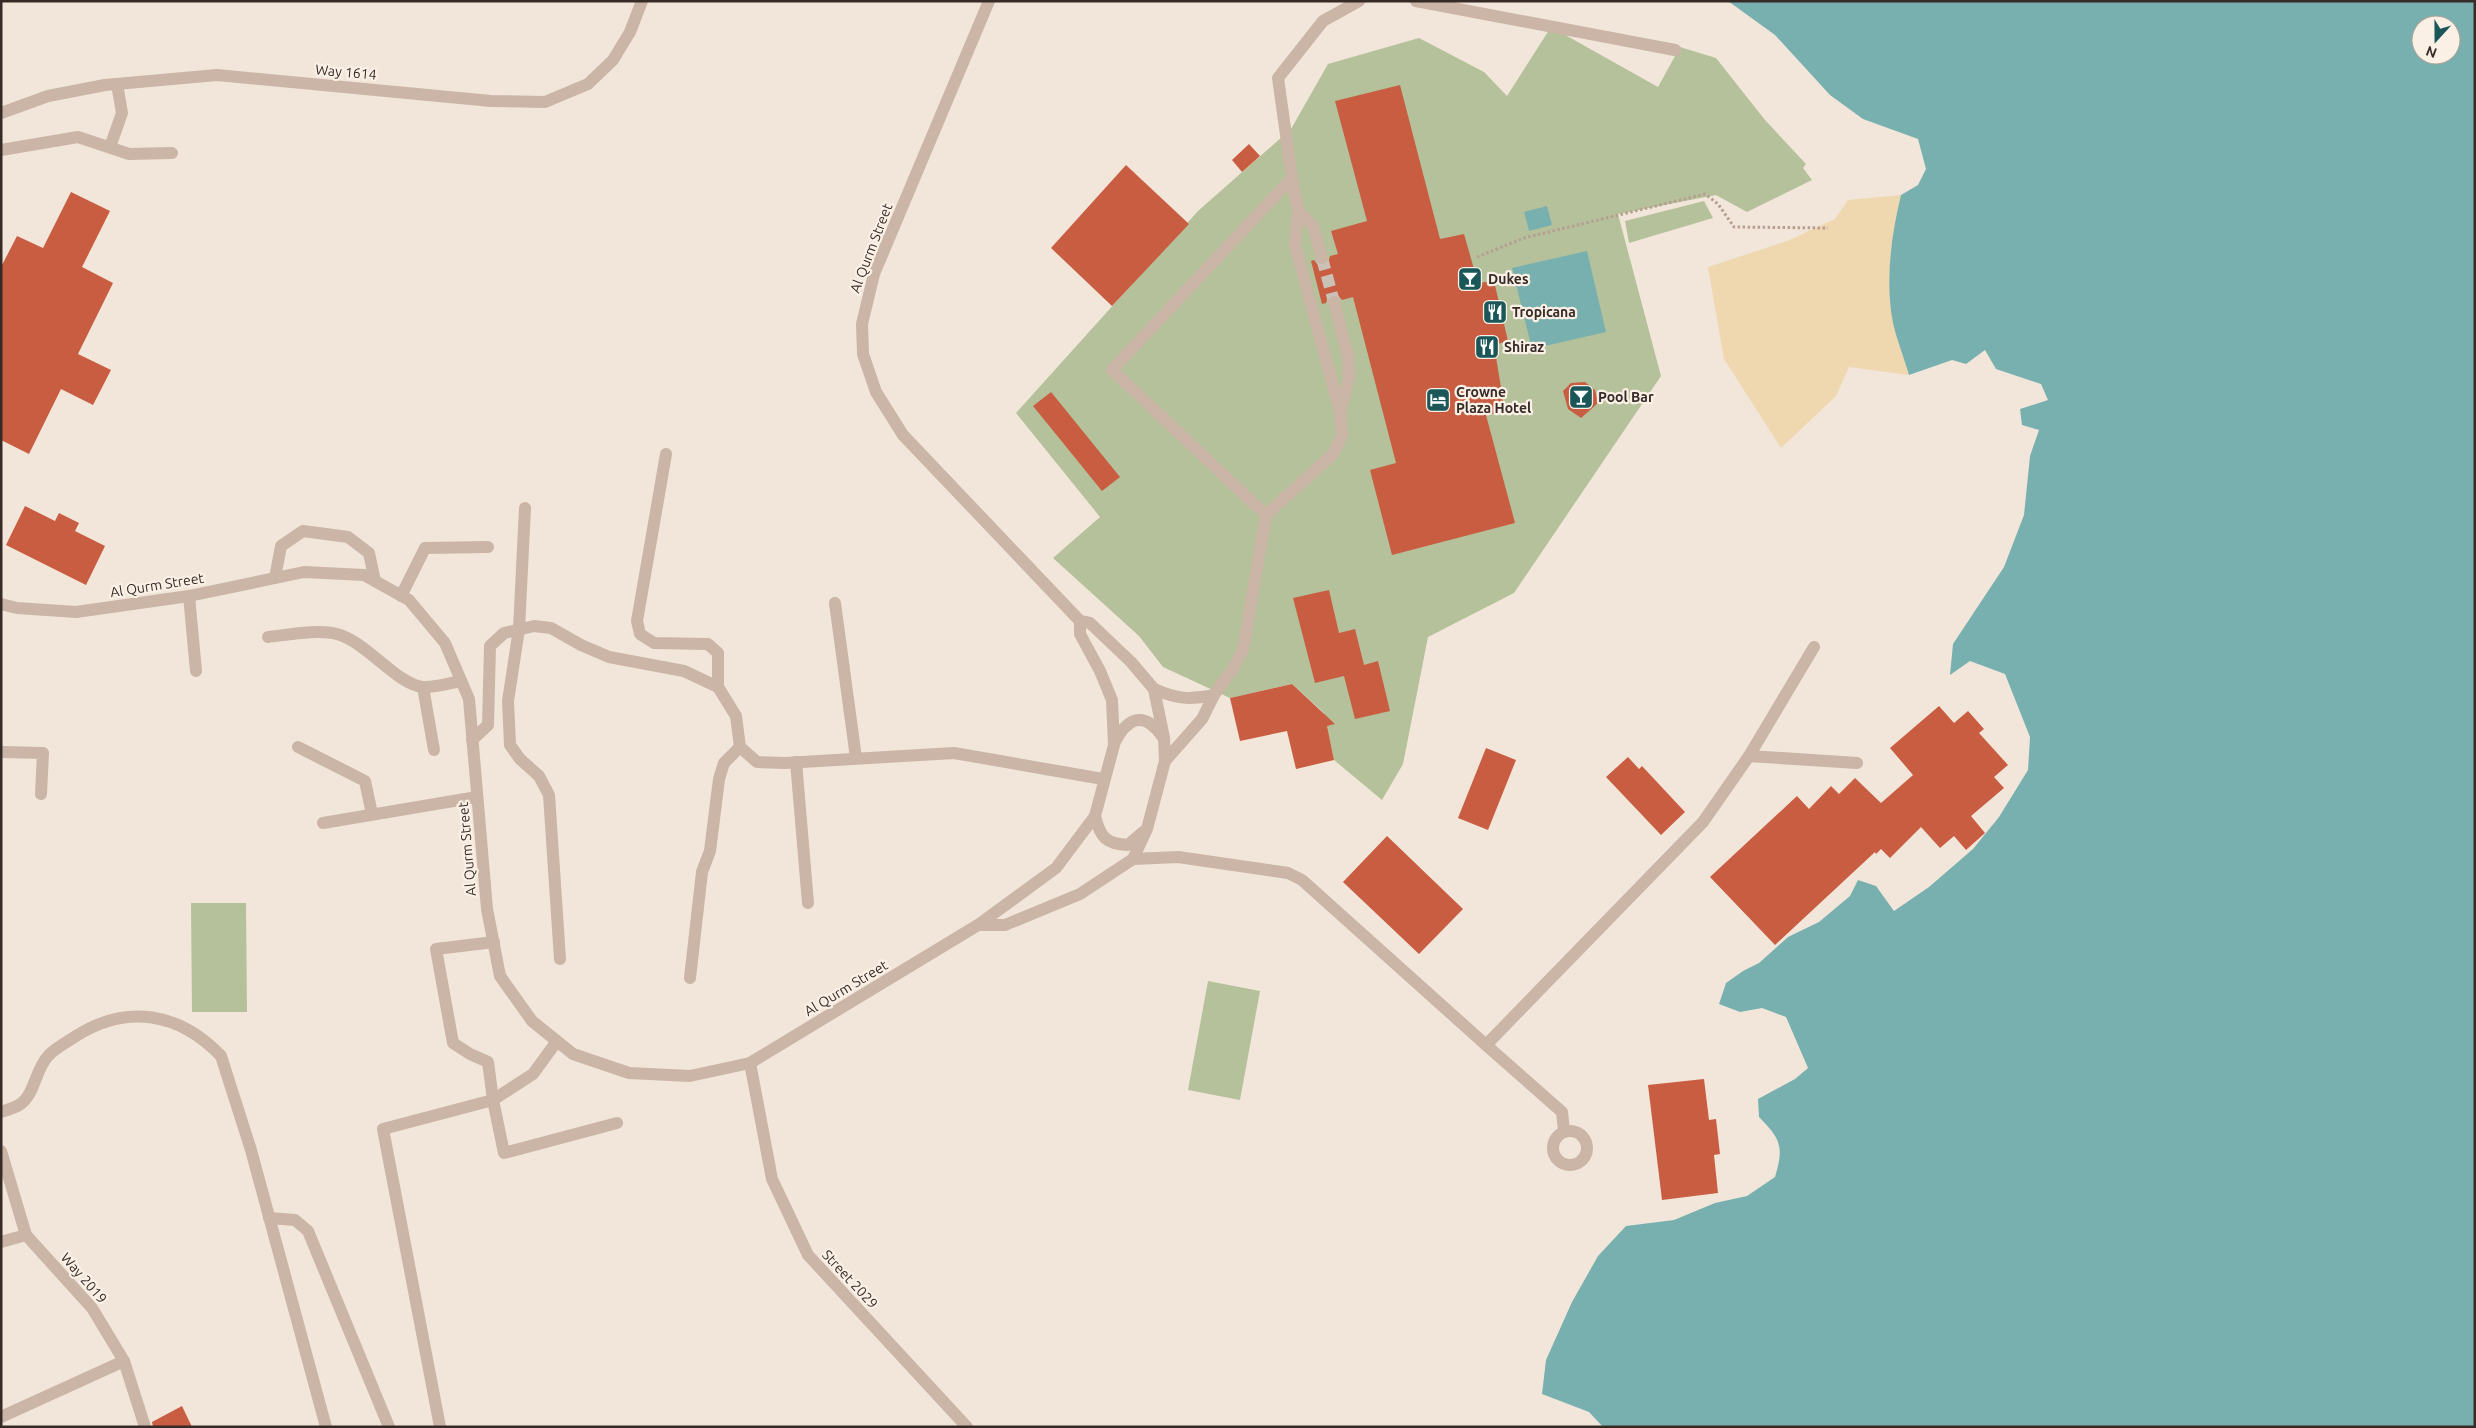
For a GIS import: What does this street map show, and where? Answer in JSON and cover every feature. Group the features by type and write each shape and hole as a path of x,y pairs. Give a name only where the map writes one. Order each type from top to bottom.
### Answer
{"street":[{"name":"Way 1614","path":"1,113 48,96 117,84 217,75 491,100 545,102 588,84 613,60 630,32 642,1"},
{"name":"Al Qurm Street","path":"989,1 874,274 862,324 863,354 876,392 903,435 1080,621 1090,623 1131,662 1154,689 1164,738 1165,761 1147,829 1133,859"},
{"path":"1165,761 1202,719 1214,695 1234,667 1243,650 1266,515 1334,453 1342,435 1340,412 1296,245 1298,211 1278,78 1323,21 1359,1"},
{"path":"1416,1 1675,50"},
{"path":"110,147 122,112 117,84"},
{"path":"1,150 78,136 129,154 172,154"},
{"path":"1266,515 1112,370 1292,178"},
{"path":"1298,211 1313,226 1322,258"},
{"path":"1334,302 1349,364 1349,378 1340,412"},
{"path":"666,454 637,621 640,634 654,643 708,644 718,653 718,687 736,716 740,746 758,762 796,762 954,753 1103,779"},
{"path":"526,508 519,629 508,701 510,745 520,759 539,776 548,795 560,959"},
{"path":"276,578 281,546 302,531 348,537 369,553 375,581"},
{"path":"402,596 425,548 488,547"},
{"name":"Al Qurm Street","path":"1,604 17,608 76,612 189,596 304,572 364,575 409,600 445,643 469,699 487,909 500,976 532,1021 573,1054 629,1073 690,1076 750,1063 978,925 1056,868 1095,816 1103,779 1114,745 1112,700 1100,671 1080,634 1080,621"},
{"path":"189,596 196,671"},
{"path":"834,603 856,758"},
{"path":"472,740 488,725 490,646 504,633 519,629 534,626 551,628 609,657 684,671 718,687"},
{"path":"268,637 296,633 337,634 363,648 406,680 423,687 461,681"},
{"path":"1486,1045 1703,822 1749,756 1814,647"},
{"path":"423,687 434,750"},
{"path":"1154,689 1174,698 1198,698 1214,695"},
{"path":"1114,745 1122,728 1132,720 1144,720 1156,726 1164,738"},
{"path":"690,978 702,872 710,851 718,779 724,763 740,746"},
{"path":"298,747 365,781 372,814"},
{"path":"1,752 43,753 41,794"},
{"path":"1749,756 1857,763"},
{"path":"796,762 808,903"},
{"path":"323,823 477,797"},
{"path":"1095,816 1098,831 1109,841 1117,844 1128,845 1147,829"},
{"path":"978,925 1005,925 1080,894 1133,859 1178,857 1288,873 1302,880 1562,1112 1564,1131"},
{"path":"494,942 436,949 453,1043 470,1054 488,1062 493,1100 504,1153 617,1123"},
{"path":"1,1112 20,1104 29,1095 47,1056 91,1027 120,1017 142,1016 169,1020 211,1045 221,1056 269,1218 326,1427"},
{"path":"440,1427 383,1129 493,1100 532,1074 558,1042"},
{"name":"Street 2029","path":"750,1063 772,1179 808,1256 967,1427"},
{"name":"Way 2019","path":"1,1150 26,1235 92,1308 124,1361 145,1427"},
{"path":"269,1218 295,1220 308,1231 389,1427"},
{"path":"1,1242 26,1235"},
{"path":"1,1417 124,1361"}],"path":[{"path":"1477,257 1524,238 1705,194 1718,204 1734,227 1828,228"}],"green space":[{"path":"1551,27 1658,87 1680,47 1716,58 1765,120 1806,164 1803,168 1812,180 1747,212 1716,195 1618,214 1661,376 1514,593 1428,637 1403,764 1382,800 1334,760 1324,713 1292,684 1230,698 1163,667 1139,636 1053,558 1100,517 1016,413 1198,211 1291,129 1328,64 1419,38 1484,72 1507,96"},
{"path":"1704,201 1713,218 1629,243 1625,221"},
{"path":"191,903 246,903 247,1012 192,1012"},
{"path":"1208,981 1260,991 1240,1100 1188,1090"}],"sand":[{"path":"1901,195 1894,226 1890,259 1890,291 1895,329 1909,375 1849,367 1836,396 1781,448 1724,359 1708,267 1787,241 1835,219 1848,200"}],"water":[{"path":"1728,1 2475,1 2475,1427 1603,1427 1589,1412 1542,1394 1546,1360 1572,1302 1598,1256 1626,1226 1674,1220 1715,1203 1747,1196 1775,1177 1780,1151 1779,1144 1772,1131 1759,1117 1758,1099 1795,1079 1808,1068 1786,1017 1762,1008 1740,1012 1719,1004 1726,983 1759,963 1788,937 1819,922 1850,896 1858,880 1876,886 1894,911 1929,887 1973,849 1999,817 2028,770 2030,737 2005,674 1970,661 1950,675 1953,644 2004,567 2024,515 2030,456 2039,430 2022,425 2020,409 2048,400 2041,384 1996,369 1985,350 1966,364 1952,360 1909,375 1893,323 1889,275 1894,226 1901,195 1918,185 1926,169 1918,139 1863,119 1830,95 1775,35"},
{"path":"1547,206 1552,225 1529,231 1524,212"},
{"path":"1587,251 1606,332 1532,349 1512,268"}],"building":[{"path":"1400,85 1440,239 1464,234 1478,283 1494,281 1508,341 1494,345 1505,412 1486,415 1515,523 1392,555 1370,470 1396,463 1353,297 1342,300 1337,294 1332,294 1328,297 1326,303 1322,304 1311,261 1314,260 1317,264 1324,266 1328,263 1330,256 1338,254 1331,231 1367,221 1335,101"},
{"path":"1249,144 1260,156 1242,172 1232,160"},
{"path":"1126,165 1189,224 1112,306 1051,248"},
{"path":"71,192 110,211 82,267 113,283 78,354 111,370 93,405 61,389 29,454 1,440 1,267 17,236 43,248"},
{"name":"Pool Bar","path":"1585,382 1595,390 1598,403 1581,418 1568,409 1563,391 1571,383"},
{"path":"1051,392 1120,477 1102,491 1033,406"},
{"path":"25,506 55,521 59,513 79,523 75,531 105,546 86,585 6,545"},
{"path":"1329,590 1339,633 1355,629 1364,665 1378,661 1390,711 1355,719 1344,676 1315,683 1293,598"},
{"path":"1292,684 1335,724 1327,726 1334,760 1296,769 1287,731 1240,741 1230,698"},
{"path":"1939,706 1954,723 1968,711 1984,729 1979,733 2008,765 1994,777 2004,788 1971,816 1985,833 1966,850 1954,836 1940,848 1921,827 1890,858 1881,849 1876,854 1875,852 1775,945 1710,877 1797,796 1809,809 1831,786 1839,794 1855,778 1881,803 1913,775 1890,748"},
{"path":"1486,748 1516,760 1488,830 1458,818"},
{"path":"1628,757 1639,769 1642,766 1685,812 1661,835 1606,777"},
{"path":"1387,836 1463,909 1419,954 1343,882"},
{"path":"1704,1079 1709,1120 1716,1119 1720,1154 1714,1155 1718,1193 1662,1200 1648,1085"},
{"path":"182,1406 192,1427 153,1427 152,1422"}],"tunnel":[{"path":"1322,258 1334,302"}],"place":[{"name":"Dukes","path":"1470,279"},
{"name":"Tropicana","path":"1495,312"},
{"name":"Shiraz","path":"1487,347"},
{"name":"Pool Bar","path":"1581,397"},
{"name":"Crowne Plaza Hotel","path":"1438,400"}]}
